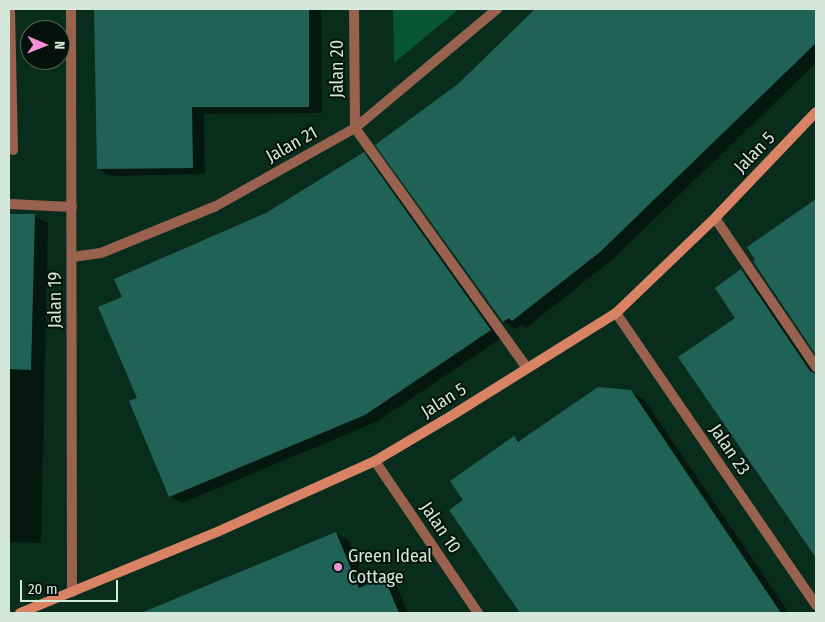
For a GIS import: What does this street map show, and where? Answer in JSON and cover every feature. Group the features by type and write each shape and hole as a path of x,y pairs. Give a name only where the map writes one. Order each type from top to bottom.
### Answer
{"street":[{"path":"10,9 13,150"},
{"name":"Jalan 19","path":"71,9 72,592"},
{"name":"Jalan 20","path":"354,9 355,128"},
{"name":"Jalan 21","path":"72,257 100,254 216,206 355,128 497,9"},
{"name":"Jalan 5","path":"20,613 217,532 375,461 452,416 616,313 715,218 816,112"},
{"path":"355,128 527,368"},
{"path":"9,204 72,207"},
{"path":"715,218 816,367"},
{"name":"Jalan 23","path":"616,313 813,593 816,605"},
{"name":"Jalan 10","path":"375,461 478,613"}],"green space":[{"path":"393,9 459,9 394,63"}],"building":[{"path":"94,9 309,9 309,107 192,107 193,168 97,169"},
{"path":"535,9 816,9 816,43 600,252 512,321 509,318 503,322 375,145 458,84"},
{"path":"364,152 491,330 365,415 169,497 129,401 137,398 98,307 122,297 114,279 266,213"},
{"path":"816,199 816,355 753,261 755,260 747,247"},
{"path":"9,214 35,214 31,370 9,369"},
{"path":"741,269 810,371 816,374 816,558 678,357 735,318 715,288"},
{"path":"598,387 631,390 781,613 520,613 449,510 463,500 450,481 514,436 518,442"},
{"path":"336,532 359,588 384,577 399,613 141,613"}],"place":[{"name":"Green Ideal Cottage","path":"338,567"}]}
